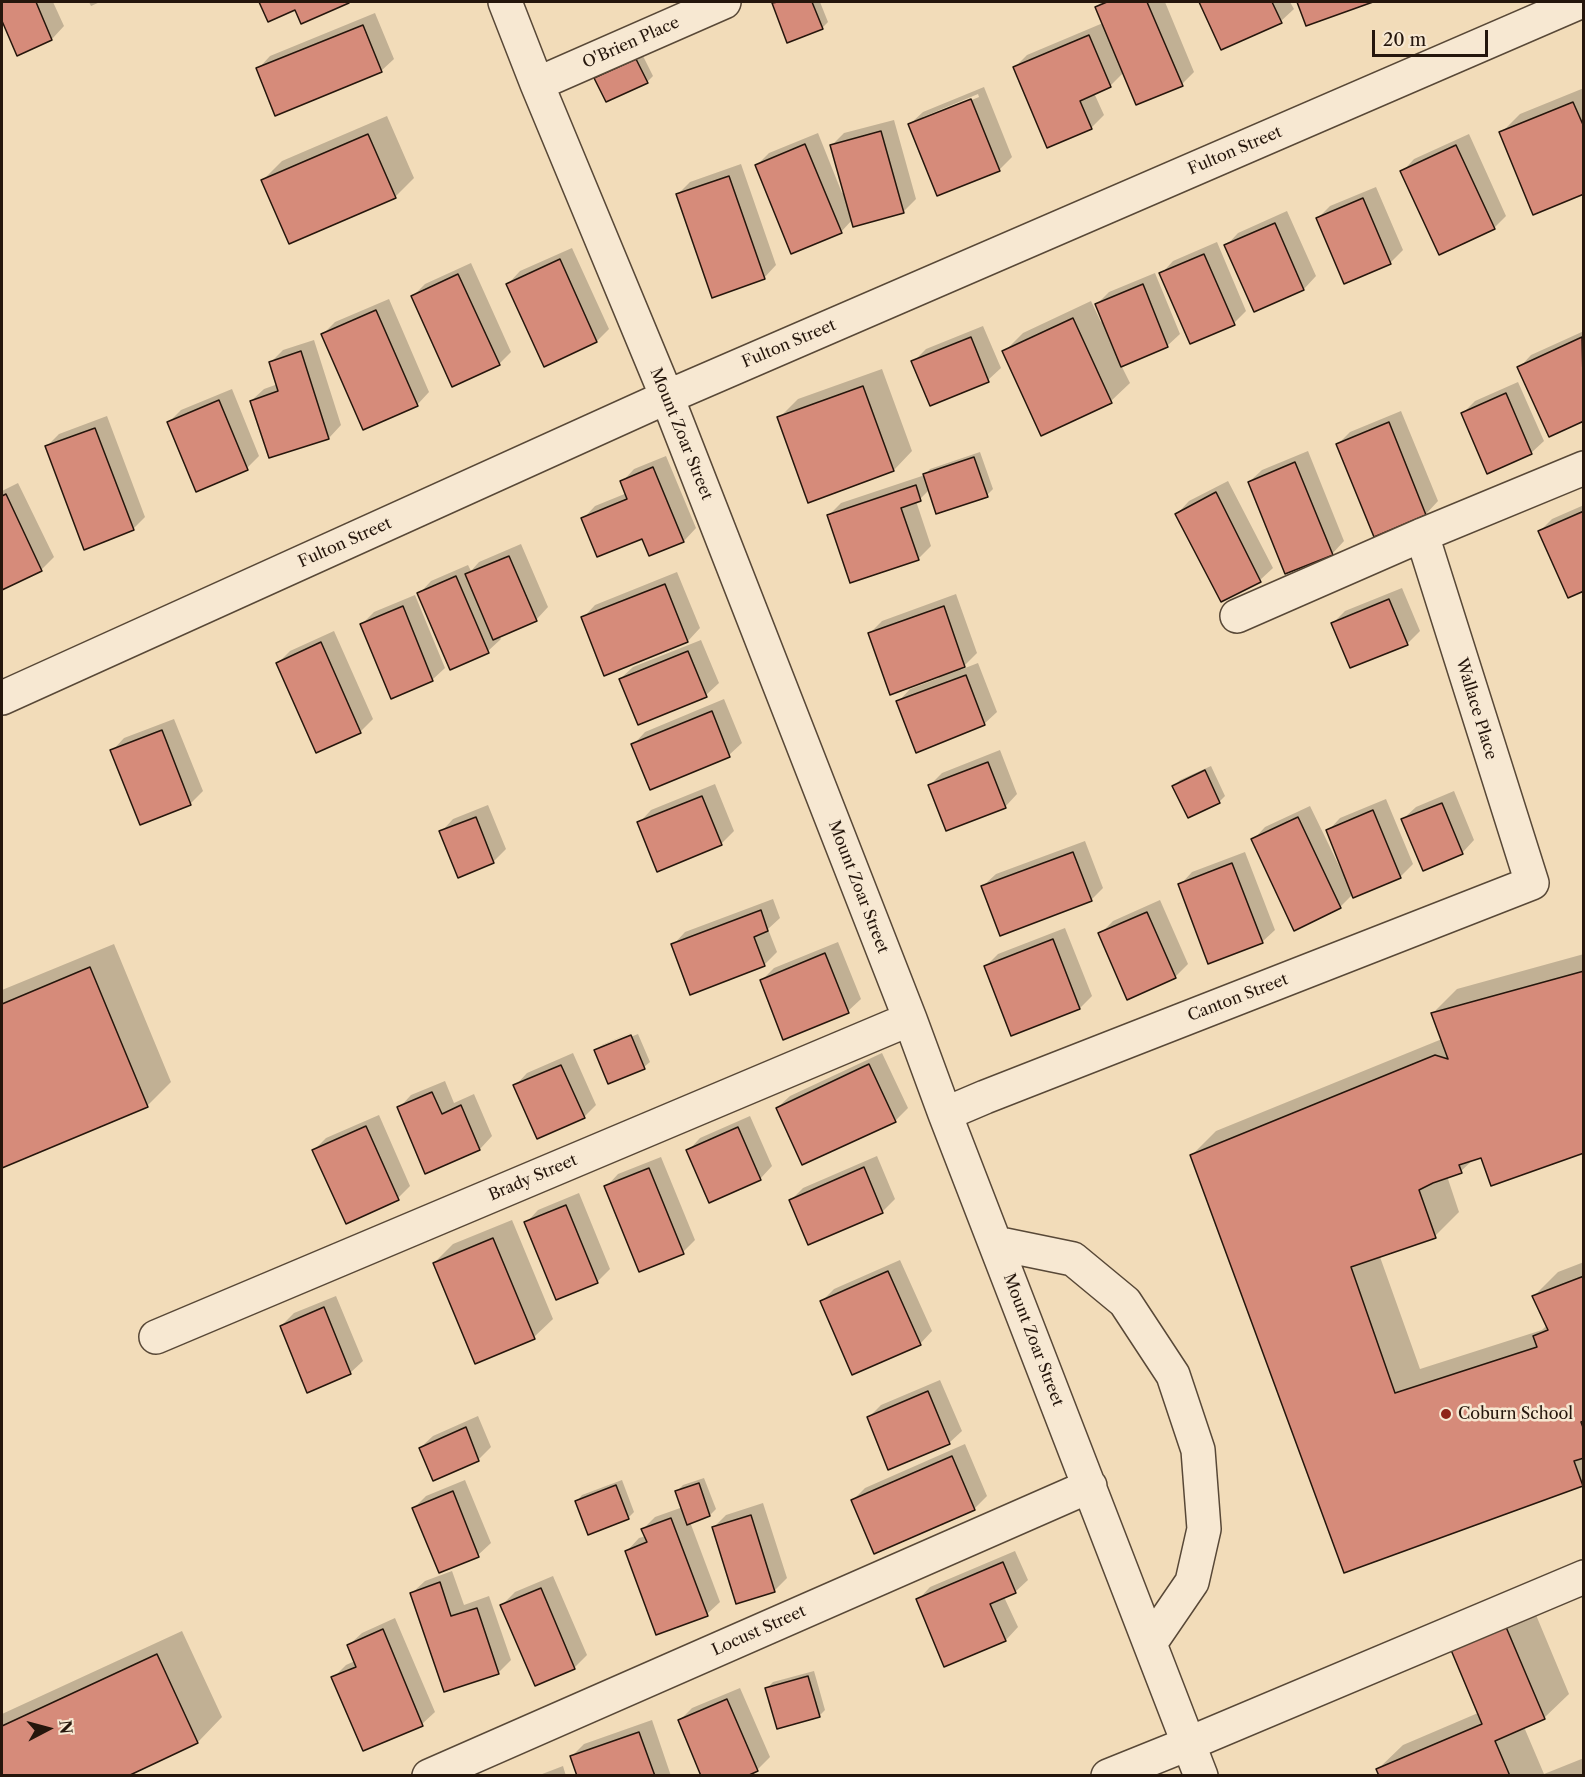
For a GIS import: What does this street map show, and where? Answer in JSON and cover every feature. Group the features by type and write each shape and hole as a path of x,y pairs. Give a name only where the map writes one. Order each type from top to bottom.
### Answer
{"street":[{"name":"Mount Zoar Street","path":"505,2 667,397 910,1019 1201,1776"},
{"name":"O'Brien Place","path":"537,84 724,2"},
{"name":"Fulton Street","path":"2,698 667,397 1581,2"},
{"path":"1237,615 1584,468"},
{"name":"Wallace Place","path":"1422,535 1532,883"},
{"name":"Canton Street","path":"945,1114 1532,883"},
{"name":"Brady Street","path":"156,1337 910,1019"},
{"path":"995,1243 1073,1259 1125,1302 1173,1375 1198,1450 1204,1529 1192,1582 1151,1642"},
{"name":"Locust Street","path":"429,1776 1090,1486"},
{"path":"1108,1776 1584,1577"}],"building":[{"path":"2,2 36,2 52,40 17,56 2,21"},
{"path":"259,2 349,3 301,24 295,10 268,22"},
{"path":"812,2 823,29 787,43 772,3"},
{"path":"1107,2 1147,2 1183,86 1136,105 1095,7"},
{"path":"1199,2 1272,2 1282,23 1221,50"},
{"path":"1297,2 1373,2 1306,26"},
{"path":"363,25 382,72 275,116 256,68"},
{"path":"1089,35 1111,87 1080,101 1092,129 1047,148 1013,67"},
{"path":"636,59 648,83 606,102 594,78"},
{"path":"971,99 1000,171 937,196 908,124"},
{"path":"1573,102 1584,127 1584,194 1533,215 1499,132"},
{"path":"881,131 904,213 853,227 830,145"},
{"path":"368,134 396,198 289,244 261,180"},
{"path":"805,144 842,233 791,254 755,165"},
{"path":"1456,145 1495,229 1439,255 1400,171"},
{"path":"729,176 765,279 712,298 676,194"},
{"path":"1363,198 1391,264 1344,284 1316,218"},
{"path":"1275,223 1304,290 1254,312 1224,245"},
{"path":"1204,254 1235,325 1190,344 1159,273"},
{"path":"560,259 597,342 544,367 506,284"},
{"path":"458,274 500,365 452,387 411,296"},
{"path":"1143,284 1168,347 1121,367 1095,304"},
{"path":"376,310 418,406 363,430 321,334"},
{"path":"1073,318 1112,403 1041,436 1002,351"},
{"path":"971,337 989,382 930,406 911,361"},
{"path":"1582,337 1584,421 1549,437 1517,367"},
{"path":"301,351 329,439 269,458 250,401 278,391 269,362"},
{"path":"863,386 894,471 808,503 777,417"},
{"path":"1506,393 1532,454 1487,474 1461,413"},
{"path":"219,400 248,470 196,492 167,422"},
{"path":"1389,422 1426,515 1374,537 1336,444"},
{"path":"95,428 134,530 84,550 45,446"},
{"path":"974,457 988,497 936,514 923,474"},
{"path":"1295,462 1333,555 1285,574 1248,482"},
{"path":"653,467 684,542 649,556 642,539 597,557 581,518 627,499 620,481"},
{"path":"916,485 921,501 901,508 919,560 850,583 827,515"},
{"path":"1216,492 1261,582 1221,602 1175,514"},
{"path":"6,494 42,571 2,590 2,496"},
{"path":"1584,511 1584,591 1568,598 1538,531"},
{"path":"509,556 537,621 493,640 465,574"},
{"path":"456,576 489,653 450,670 417,593"},
{"path":"665,584 688,642 604,676 581,617"},
{"path":"1389,599 1408,645 1350,668 1331,623"},
{"path":"403,606 433,681 391,699 360,624"},
{"path":"944,606 965,667 890,695 868,633"},
{"path":"321,642 361,733 316,753 276,663"},
{"path":"688,651 707,697 638,725 619,679"},
{"path":"966,675 985,725 916,753 896,701"},
{"path":"712,711 730,757 650,790 631,744"},
{"path":"162,730 191,805 140,825 110,750"},
{"path":"988,762 1006,808 946,831 928,785"},
{"path":"1205,770 1220,803 1188,818 1172,786"},
{"path":"702,796 722,845 657,872 637,822"},
{"path":"1442,803 1463,854 1423,871 1401,819"},
{"path":"1373,810 1401,878 1353,898 1326,830"},
{"path":"476,817 494,863 458,878 439,831"},
{"path":"1298,817 1341,908 1294,931 1251,839"},
{"path":"1073,852 1092,901 1000,936 981,886"},
{"path":"1232,863 1263,943 1208,964 1178,884"},
{"path":"761,910 768,931 754,937 765,966 690,995 671,944"},
{"path":"1147,912 1176,978 1127,1000 1098,933"},
{"path":"1053,939 1080,1009 1011,1036 984,966"},
{"path":"825,953 849,1013 783,1040 760,980"},
{"path":"90,967 148,1107 2,1168 2,1004"},
{"path":"1584,971 1584,1153 1491,1186 1481,1158 1459,1165 1462,1173 1419,1190 1436,1238 1351,1267 1395,1393 1537,1347 1533,1336 1548,1330 1532,1296 1584,1276 1584,1421 1581,1422 1584,1430 1584,1458 1574,1461 1583,1486 1344,1573 1190,1155 1435,1055 1448,1059 1431,1013"},
{"path":"631,1035 645,1069 608,1084 594,1050"},
{"path":"869,1064 896,1122 802,1165 776,1108"},
{"path":"561,1065 585,1118 537,1139 513,1085"},
{"path":"432,1092 442,1114 461,1105 480,1150 425,1174 397,1107"},
{"path":"366,1126 399,1200 346,1224 312,1150"},
{"path":"738,1127 761,1180 709,1203 686,1150"},
{"path":"864,1167 883,1213 808,1245 789,1200"},
{"path":"649,1168 684,1254 639,1272 604,1186"},
{"path":"566,1205 598,1283 556,1300 524,1222"},
{"path":"493,1238 535,1339 475,1364 433,1263"},
{"path":"888,1271 921,1345 852,1375 820,1301"},
{"path":"324,1307 351,1374 307,1393 280,1326"},
{"path":"928,1391 950,1444 888,1470 867,1417"},
{"path":"466,1427 479,1461 433,1481 419,1448"},
{"path":"952,1456 975,1510 874,1554 851,1500"},
{"path":"699,1483 710,1516 687,1525 675,1491"},
{"path":"616,1485 629,1519 588,1535 575,1501"},
{"path":"453,1491 479,1557 439,1573 412,1508"},
{"path":"751,1515 775,1592 736,1604 712,1527"},
{"path":"671,1518 708,1616 656,1635 625,1551 647,1542 641,1529"},
{"path":"1003,1562 1016,1593 990,1604 1006,1641 944,1667 916,1599"},
{"path":"440,1582 451,1616 477,1608 499,1674 444,1692 410,1593"},
{"path":"541,1588 575,1669 535,1686 500,1605"},
{"path":"1506,1627 1545,1719 1495,1741 1510,1776 1379,1776 1376,1769 1482,1724 1451,1650"},
{"path":"383,1629 423,1726 363,1751 331,1677 356,1667 347,1645"},
{"path":"157,1654 198,1743 128,1776 2,1776 2,1726"},
{"path":"808,1676 820,1717 777,1729 765,1688"},
{"path":"727,1699 758,1771 747,1776 701,1776 678,1720"},
{"path":"639,1732 655,1776 577,1776 570,1756"}],"place":[{"name":"Coburn School","path":"1446,1414"}]}
